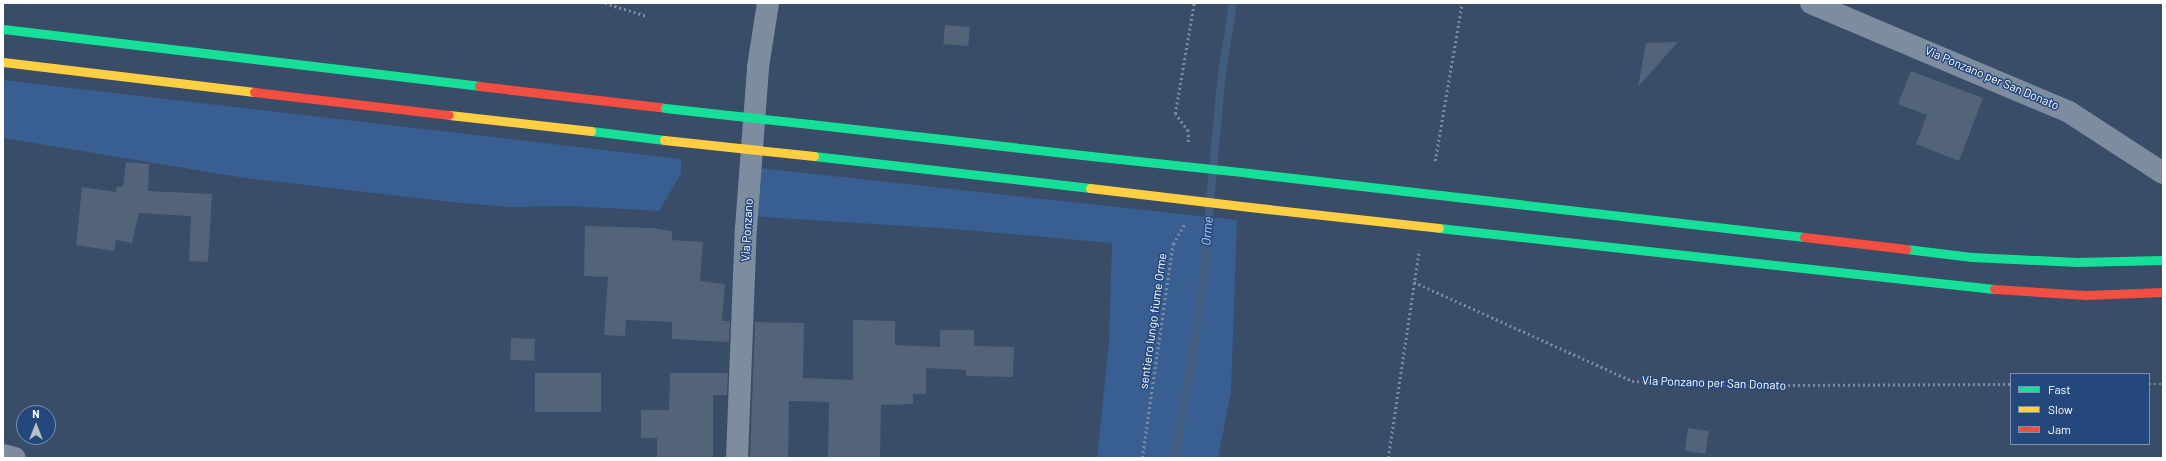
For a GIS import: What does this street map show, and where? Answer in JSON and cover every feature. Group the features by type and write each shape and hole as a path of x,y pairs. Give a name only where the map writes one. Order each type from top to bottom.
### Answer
{"highway":[{"path":"3,29 666,108 1972,257 2077,262 2163,260"},
{"path":"3,62 664,140 1962,287 2086,295 2163,292"}],"street":[{"name":"Via Ponzano","path":"737,458 746,228 758,67 768,3"},
{"name":"Via Ponzano per San Donato","path":"1811,3 2069,112 2163,173"},
{"path":"3,455 15,458"}],"path":[{"path":"605,3 647,16"},
{"path":"1188,146 1188,131 1174,114 1194,3"},
{"path":"1435,161 1462,3"},
{"name":"sentiero lungo fiume Orme","path":"1142,458 1173,244 1185,224 1185,216"},
{"path":"1388,458 1420,247"},
{"name":"Via Ponzano per San Donato","path":"1414,282 1632,381 1743,385 2010,384"},
{"path":"2150,384 2163,384"}],"shaded area":[{"path":"3,80 681,159 681,174 659,211 569,206 509,207 451,202 245,178 3,138"},
{"path":"750,167 1237,220 1231,392 1218,458 1097,458 1109,342 1112,243 954,229 747,216"}],"building":[{"path":"945,25 970,27 968,46 943,44"},
{"path":"1678,42 1638,87 1646,43"},
{"path":"1911,71 1983,98 1959,161 1916,144 1927,115 1898,104"},
{"path":"126,162 149,164 148,191 212,194 208,262 189,261 191,216 139,213 132,243 116,240 114,251 76,245 82,187 116,192 117,186 123,187"},
{"path":"585,226 652,228 672,231 672,240 703,242 700,281 725,284 722,321 730,321 729,342 672,339 672,322 626,320 625,336 604,335 608,277 584,276"},
{"path":"853,320 895,321 895,345 940,347 940,330 974,330 974,346 1014,347 1013,377 966,376 966,370 926,368 926,394 913,394 913,404 881,405 880,458 828,457 829,402 789,401 788,458 750,458 755,322 804,323 803,378 853,380"},
{"path":"511,338 535,339 534,361 510,360"},
{"path":"535,373 601,373 601,412 535,412"},
{"path":"670,373 728,373 727,395 713,395 713,458 657,458 657,438 641,438 641,410 669,410"},
{"path":"1688,428 1709,431 1706,454 1685,451"}],"waterway":[{"name":"Orme","path":"1175,458 1200,309 1221,81 1233,3"}],"traffic: fast":[{"path":"3,29 479,86"},
{"path":"665,108 810,124"},
{"path":"810,124 1091,156"},
{"path":"591,131 664,140"},
{"path":"814,156 1090,188"},
{"path":"1091,156 1249,173"},
{"path":"1249,173 1804,237"},
{"path":"1439,228 1994,289"},
{"path":"1906,249 1972,257 2077,262 2163,260"}],"traffic: slow":[{"path":"3,62 254,92"},
{"path":"449,115 591,131"},
{"path":"664,140 814,156"},
{"path":"1090,188 1250,207"},
{"path":"1250,207 1439,228"}],"traffic: jam":[{"path":"479,86 665,108"},
{"path":"254,92 449,115"},
{"path":"1804,237 1906,249"},
{"path":"1994,289 2086,295 2163,292"}]}
